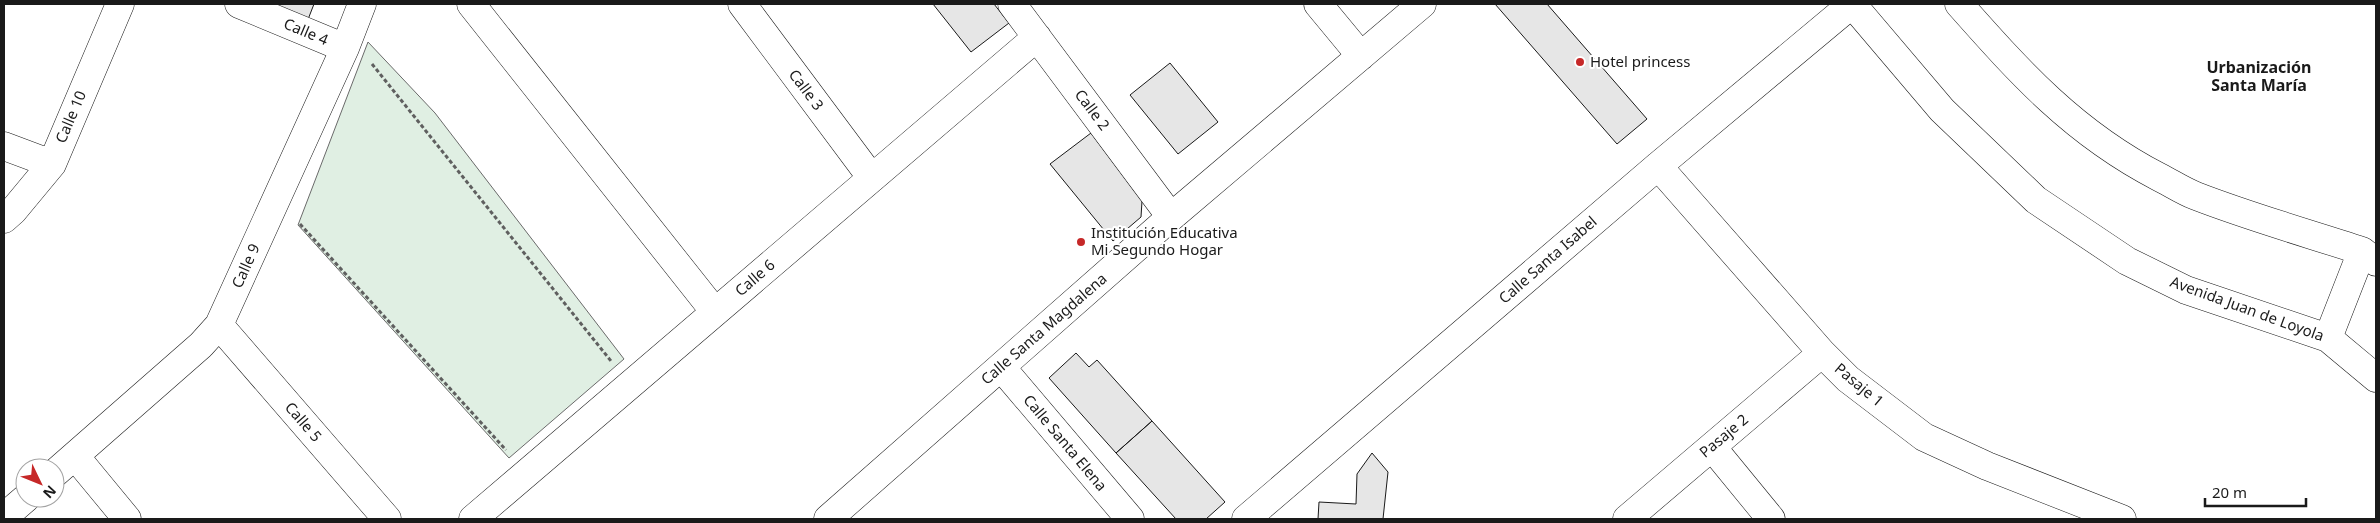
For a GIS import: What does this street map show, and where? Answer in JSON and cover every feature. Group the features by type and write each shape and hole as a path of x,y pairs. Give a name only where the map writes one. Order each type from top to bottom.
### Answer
{"street":[{"name":"Calle 10","path":"4,219 18,206 52,164 120,4"},
{"name":"Calle 4","path":"239,4 347,42"},
{"name":"Calle 9","path":"65,464 201,345 219,325 347,42 362,4"},
{"path":"471,4 716,312"},
{"name":"Calle 3","path":"742,4 872,177"},
{"name":"Calle 2","path":"1012,4 1171,217"},
{"path":"1318,4 1361,56"},
{"name":"Calle Santa Magdalena","path":"828,519 1171,217 1422,4"},
{"name":"Calle Santa Isabel","path":"1246,519 1658,166 1852,4"},
{"name":"Avenida Juan de Loyola","path":"1852,4 1942,110 2036,200 2126,261 2186,290 2328,338 2376,378"},
{"path":"1959,4 2018,70 2057,108 2093,137 2137,166 2195,195 2371,256 2328,338"},
{"name":"Calle 6","path":"472,519 1037,37"},
{"path":"4,146 52,164"},
{"name":"Pasaje 1","path":"1658,166 1822,353 1848,379 1924,437 1987,466 2122,519"},
{"name":"Calle 5","path":"219,325 387,519"},
{"name":"Pasaje 2","path":"1626,519 1822,353"},
{"name":"Calle Santa Elena","path":"1001,367 1130,519"},
{"path":"1712,447 1771,519"},
{"path":"65,464 127,519"},
{"path":"4,517 15,508"}],"path":[{"path":"347,42 630,384"},
{"path":"277,199 527,473"}],"green space":[{"path":"368,42 435,113 624,359 509,458 298,225"}],"building":[{"path":"264,4 314,4 307,22"},
{"path":"933,4 994,4 1009,23 971,52"},
{"path":"1495,4 1547,4 1647,119 1617,144"},
{"path":"1170,63 1218,122 1178,154 1130,95"},
{"path":"1091,133 1142,201 1141,217 1113,241 1050,164"},
{"path":"1076,353 1089,367 1097,360 1152,421 1116,453 1049,378"},
{"path":"1152,421 1225,502 1206,519 1176,519 1116,453"},
{"path":"1372,453 1388,472 1383,519 1318,519 1319,502 1356,504 1357,474"}],"place":[{"name":"Hotel princess","path":"1580,62"},
{"name":"Institución Educativa Mi Segundo Hogar","path":"1081,242"}],"district":[{"name":"Urbanización Santa María","path":"2259,76"}]}
